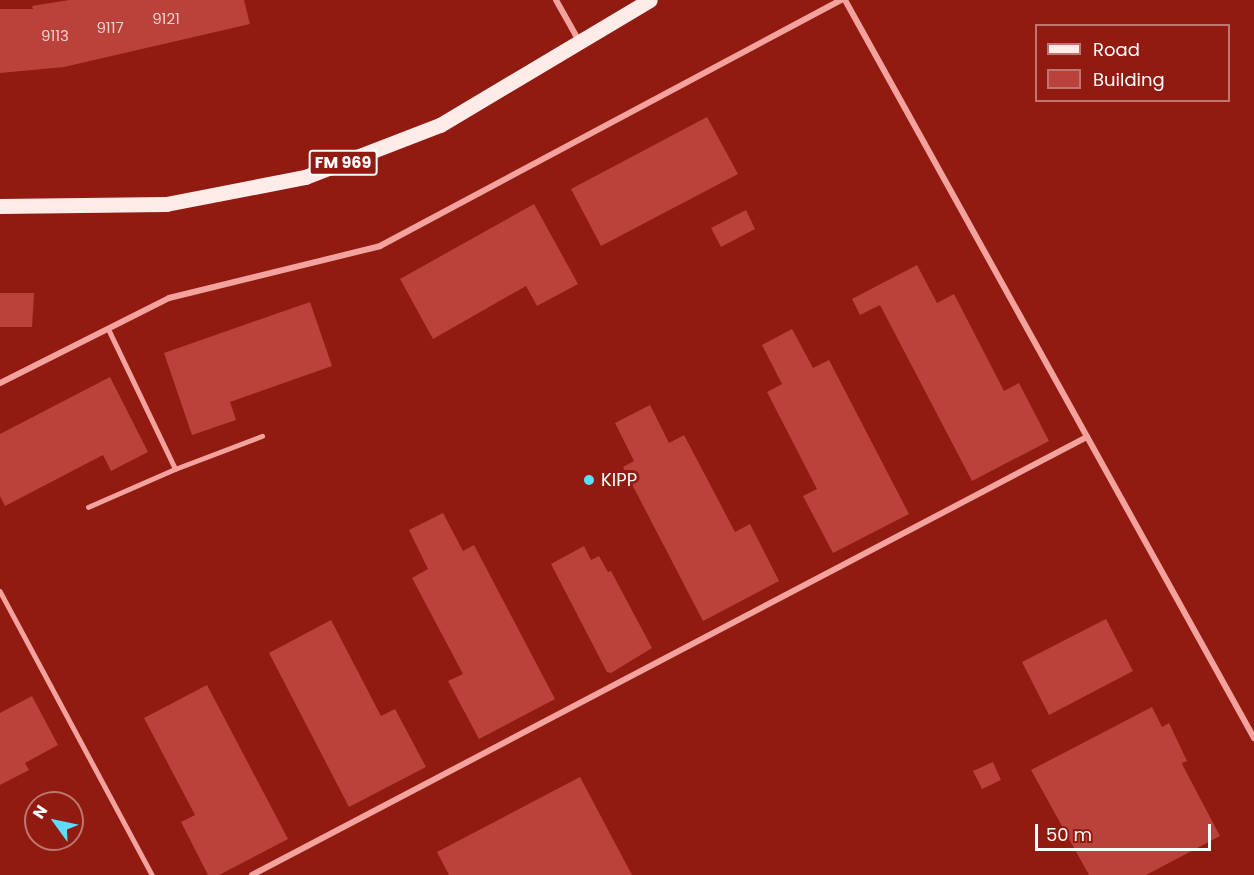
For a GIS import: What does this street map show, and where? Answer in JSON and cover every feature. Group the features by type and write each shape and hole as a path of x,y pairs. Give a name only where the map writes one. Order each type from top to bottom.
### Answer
{"main road":[{"name":"FM 969","path":"0,206 166,204 305,177 440,125 650,0"}],"street":[{"path":"556,0 580,42"},
{"path":"0,383 169,298 380,246 843,0 1254,738"},
{"path":"252,875 1088,437"}],"lane":[{"path":"108,328 175,469"},
{"path":"88,507 175,469 262,436"},
{"path":"0,591 152,875"}],"building":[{"path":"69,0 244,0 250,24 64,67 0,73 0,9 33,9 32,6"},
{"path":"707,117 738,174 601,246 571,189"},
{"path":"534,204 578,284 537,306 526,286 433,339 400,279"},
{"path":"746,210 755,229 721,247 711,228"},
{"path":"917,265 937,303 954,294 1004,391 1019,383 1049,441 972,481 880,305 860,315 852,299"},
{"path":"0,293 34,293 32,327 0,327"},
{"path":"310,302 332,366 230,402 236,420 192,435 164,353"},
{"path":"792,329 813,368 829,360 909,514 833,553 803,496 817,489 767,392 782,384 762,345"},
{"path":"110,377 148,452 111,471 103,455 5,506 0,496 0,434"},
{"path":"650,405 669,443 684,435 735,532 750,524 779,581 703,621 623,467 634,461 615,423"},
{"path":"443,513 463,551 474,545 555,699 479,739 448,681 463,674 412,578 428,569 409,530"},
{"path":"584,546 591,560 599,556 608,572 611,571 652,648 611,673 607,672 551,564"},
{"path":"1106,619 1133,671 1049,715 1022,662"},
{"path":"331,620 381,716 395,709 426,767 349,807 269,653"},
{"path":"207,685 288,839 219,875 208,875 181,822 195,815 144,718"},
{"path":"32,696 58,745 25,763 29,770 0,785 0,713"},
{"path":"1152,707 1162,727 1169,723 1187,761 1182,763 1183,766 1220,836 1146,875 1089,875 1031,770"},
{"path":"993,762 1001,780 982,789 973,771"},
{"path":"580,777 632,875 449,875 437,852"}],"place":[{"name":"KIPP","path":"589,480"}]}
